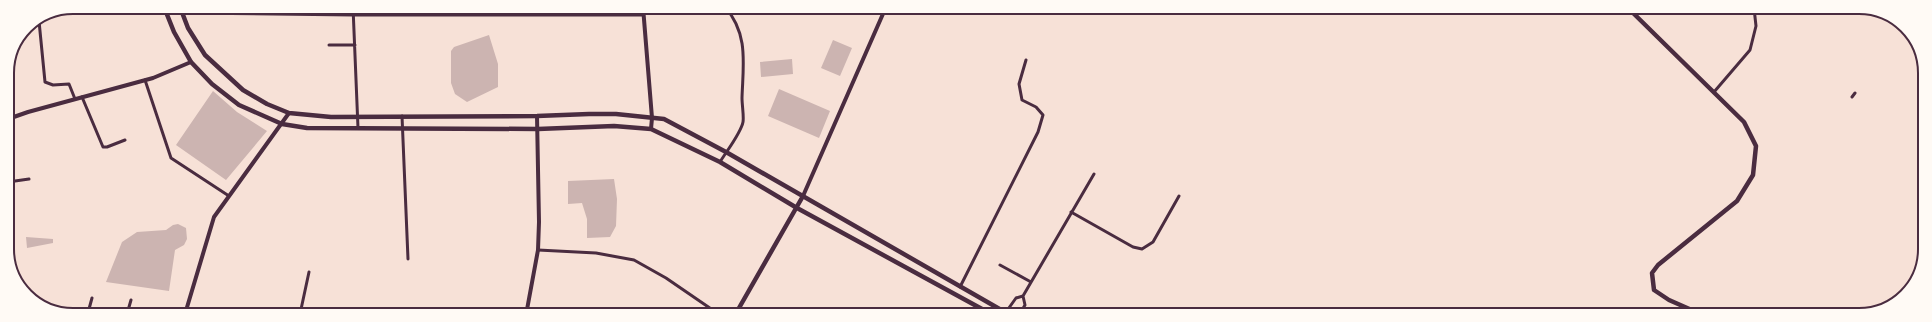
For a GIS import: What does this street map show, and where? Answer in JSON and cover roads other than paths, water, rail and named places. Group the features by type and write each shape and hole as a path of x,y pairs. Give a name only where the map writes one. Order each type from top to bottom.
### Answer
{"main road":[{"path":"167,14 174,32 191,62 212,84 239,105 282,124 307,128 538,129 614,126 651,129 720,162 796,208 980,308"},
{"path":"182,14 188,28 205,55 210,60 243,90 267,104 289,113 331,118 588,114 664,119 726,152 997,308"},
{"path":"1634,14 1744,122 1756,146 1753,175 1737,201 1658,265 1652,274 1654,290 1669,300 1687,308"},
{"path":"740,308 803,196"}],"street":[{"path":"239,14 353,16 643,16 652,118 651,129"},
{"path":"720,162 743,123 741,112 744,56 741,34 731,14"},
{"path":"803,196 883,14"},
{"path":"1714,92 1733,73 1750,50 1756,26 1755,14"},
{"path":"353,16 358,128"},
{"path":"39,25 45,82 53,85 69,84 75,99"},
{"path":"329,45 354,45"},
{"path":"960,287 1038,132 1043,115 1036,107 1022,100 1019,84 1026,60"},
{"path":"14,117 145,80 191,62"},
{"path":"145,80 171,158 229,196"},
{"path":"1852,97 1855,92"},
{"path":"82,97 104,147 125,140"},
{"path":"187,308 214,216 289,113"},
{"path":"402,116 404,128 408,259"},
{"path":"527,308 538,250 540,222 538,129 536,116"},
{"path":"1023,308 1025,305 1023,296 1094,174"},
{"path":"14,181 29,179"},
{"path":"1071,212 1133,247 1142,249 1153,242 1179,196"},
{"path":"538,250 596,253 634,260 666,278 710,308"},
{"path":"1000,265 1031,282"},
{"path":"301,308 310,272"},
{"path":"1011,308 1016,298 1023,296"},
{"path":"89,308 92,298"},
{"path":"129,308 131,300"}]}
